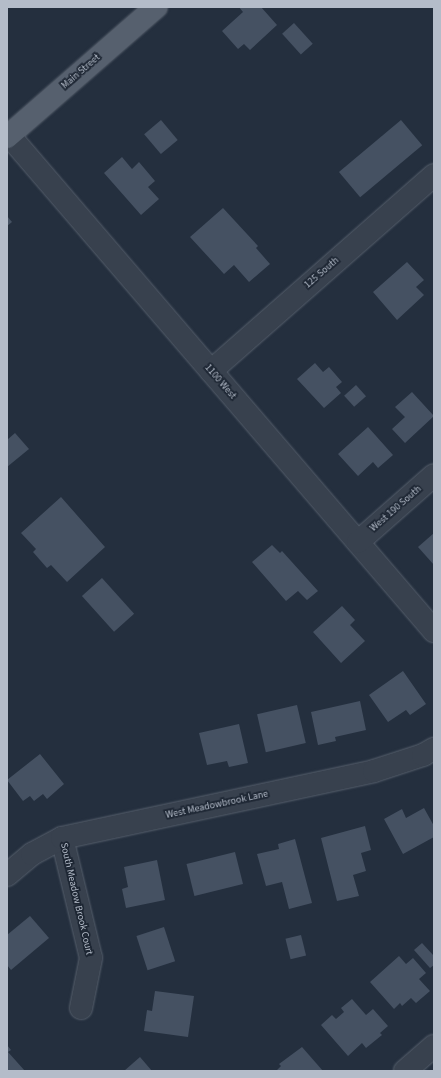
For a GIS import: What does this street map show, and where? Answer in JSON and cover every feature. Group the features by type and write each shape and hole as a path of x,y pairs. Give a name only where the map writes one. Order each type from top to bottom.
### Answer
{"main road":[{"name":"Main Street","path":"8,135 156,7"}],"street":[{"name":"1100 West","path":"8,135 434,631"},
{"name":"125 South","path":"211,371 434,175"},
{"name":"West 190 South","path":"358,542 434,475"},
{"name":"West Meadowbrook Lane","path":"7,875 32,854 62,838 374,771 424,755 434,749"},
{"name":"South Meadow Brook Court","path":"62,838 91,958 81,1008"},
{"path":"405,1071 434,1046"}],"building":[{"path":"239,7 261,7 277,25 250,50 244,44 238,49 222,31 243,12"},
{"path":"294,23 313,44 301,55 282,34"},
{"path":"161,120 178,140 161,154 144,134"},
{"path":"401,120 422,145 360,197 339,172"},
{"path":"122,157 132,169 139,162 155,181 148,187 159,199 141,215 104,173"},
{"path":"223,208 258,246 256,248 270,264 249,282 234,265 224,274 190,237"},
{"path":"7,216 12,222 7,226"},
{"path":"407,262 424,280 416,287 424,295 397,320 373,292"},
{"path":"315,363 323,372 329,367 342,382 336,387 341,393 324,408 297,379"},
{"path":"356,385 366,396 354,407 344,396"},
{"path":"412,392 434,416 405,443 392,429 405,417 395,407"},
{"path":"368,427 393,455 378,468 373,462 358,476 338,454"},
{"path":"15,433 29,449 7,467 7,440"},
{"path":"61,497 105,547 67,582 51,565 47,568 33,552 36,549 21,533"},
{"path":"434,533 434,565 418,547"},
{"path":"272,545 280,553 282,551 318,591 307,600 298,591 286,601 252,562"},
{"path":"102,578 134,614 114,632 82,596"},
{"path":"342,606 355,620 350,625 365,641 341,663 313,632"},
{"path":"403,671 426,704 410,715 406,710 388,722 369,695"},
{"path":"360,701 366,730 335,737 336,741 318,745 311,712"},
{"path":"297,705 306,743 266,752 257,714"},
{"path":"239,724 248,763 229,767 227,761 207,765 199,733"},
{"path":"40,754 64,784 47,799 43,794 34,801 30,796 23,801 7,780"},
{"path":"424,808 434,826 434,837 403,854 384,819 402,809 406,818"},
{"path":"365,826 371,850 361,853 366,871 353,875 359,896 337,901 321,838"},
{"path":"295,839 312,903 289,909 282,882 266,886 257,854 279,849 278,844"},
{"path":"235,852 243,884 194,896 186,864"},
{"path":"157,860 165,900 126,908 122,889 128,887 124,867"},
{"path":"30,916 49,938 11,970 7,965 7,935"},
{"path":"164,927 175,961 148,970 136,936"},
{"path":"301,935 306,955 291,959 285,939"},
{"path":"422,943 434,956 434,965 430,968 414,950"},
{"path":"399,956 406,964 413,958 426,973 419,979 430,991 416,1003 411,998 402,1006 400,1003 394,1009 370,982"},
{"path":"155,991 194,996 188,1037 144,1031 147,1010 152,1011"},
{"path":"352,999 366,1015 373,1009 388,1026 380,1033 382,1035 366,1048 362,1043 348,1056 321,1025 332,1015 336,1019 344,1012 341,1008"},
{"path":"7,1045 11,1050 8,1052 25,1071 7,1071"},
{"path":"302,1047 323,1071 276,1071 281,1066 279,1064"},
{"path":"140,1057 152,1071 124,1071"}]}
